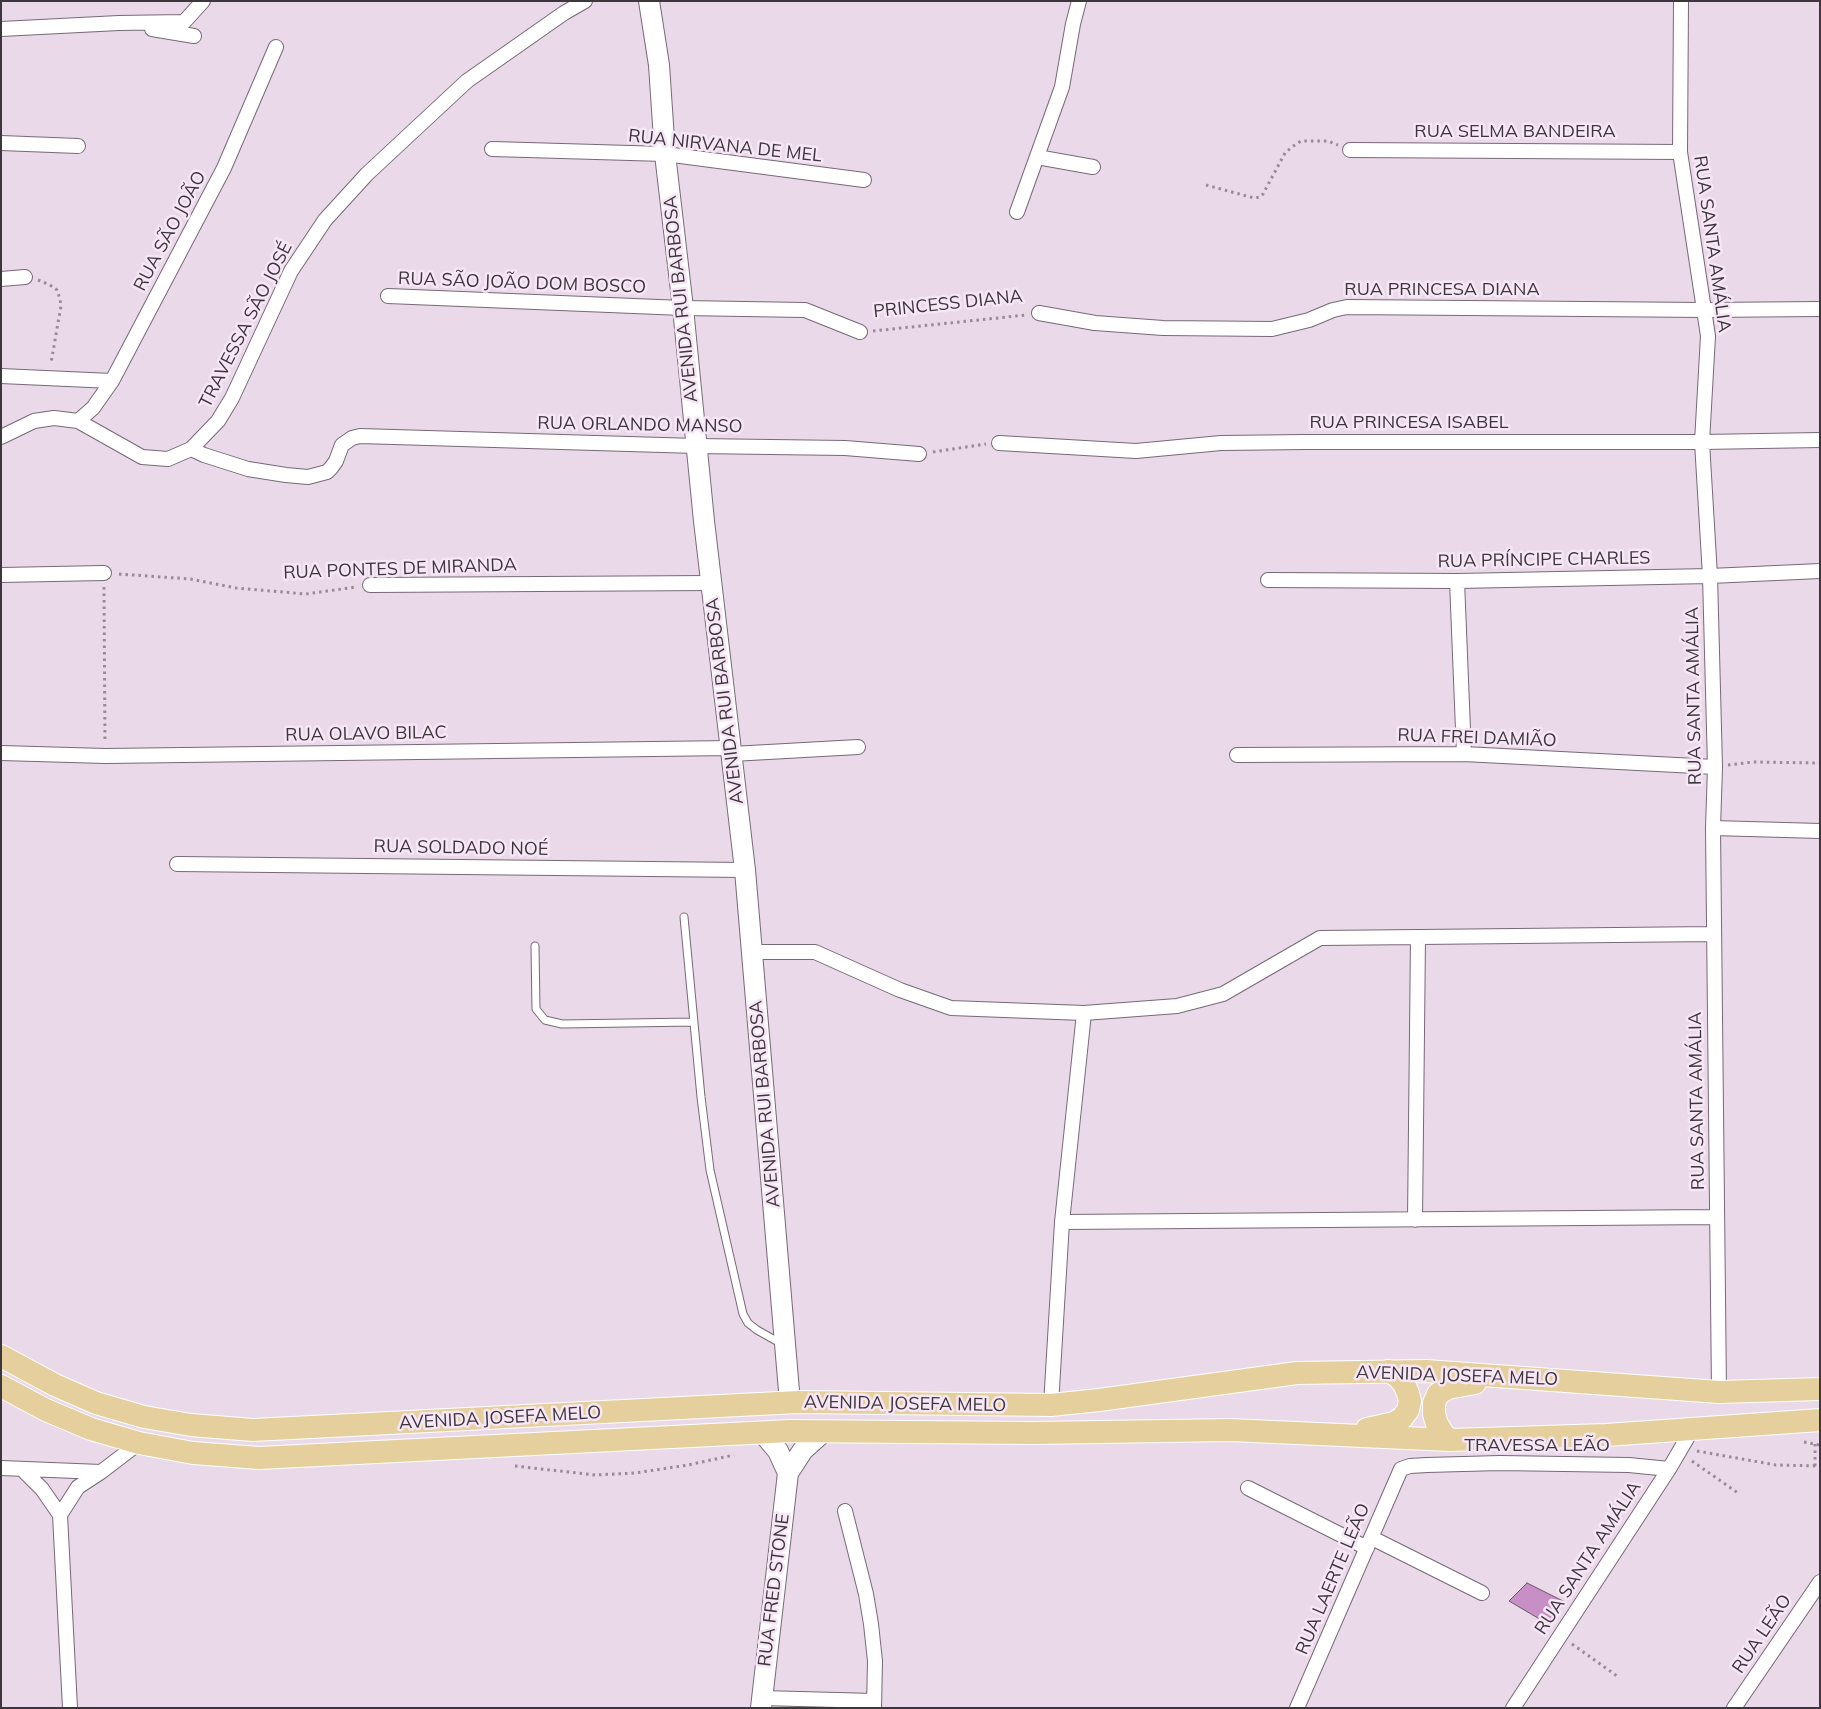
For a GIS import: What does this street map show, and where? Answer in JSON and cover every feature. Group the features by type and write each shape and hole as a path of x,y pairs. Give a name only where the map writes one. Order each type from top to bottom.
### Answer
{"main road":[{"name":"AVENIDA JOSEFA MELO","path":"1,1356 55,1385 96,1403 144,1417 191,1425 253,1430 790,1403 1051,1405 1297,1373 1426,1371 1719,1392 1820,1389"},
{"path":"1331,1434 1385,1426 1402,1418 1408,1410 1410,1401 1408,1393 1397,1376 1388,1371"},
{"path":"1450,1440 1443,1434 1434,1414 1434,1403 1438,1394 1448,1388 1514,1377"},
{"name":"AVENIDA JOSEFA MELO","path":"1,1386 46,1410 91,1429 139,1444 193,1454 259,1458 762,1432 1034,1433 1230,1430 1450,1440 1606,1435 1820,1420"}],"street":[{"path":"1,29 184,22 203,1"},
{"name":"TRAVESSA SÃO JOSÉ","path":"1,437 34,421 54,418 78,422 142,457 168,459 191,449 218,421 232,398 291,270 325,220 367,174 468,80 564,13 585,1"},
{"name":"AVENIDA RUI BARBOSA","path":"649,1 659,65 665,154 683,308 696,446 745,870 790,1403"},
{"path":"1017,212 1062,87 1079,1"},
{"name":"RUA SANTA AMÁLIA","path":"1681,1 1680,152 1708,336 1702,442 1710,576 1715,767 1713,828 1719,1392"},
{"path":"119,23 194,36"},
{"name":"RUA SÃO JOÃO","path":"78,422 93,408 112,381 224,168 276,47"},
{"path":"1,143 78,146"},
{"name":"RUA NIRVANA DE MEL","path":"492,149 665,154 864,180"},
{"name":"RUA SELMA BANDEIRA","path":"1350,150 1680,152"},
{"path":"1037,157 1093,167"},
{"path":"1,278 25,278"},
{"name":"RUA SÃO JOÃO DOM BOSCO","path":"388,296 683,308 805,310"},
{"name":"RUA PRINCESA DIANA","path":"1039,313 1095,323 1153,327 1272,329 1309,320 1333,310 1347,307 1820,309"},
{"name":"PRINCESS DIANA","path":"805,310 860,332"},
{"path":"1,376 112,381"},
{"name":"RUA ORLANDO MANSO","path":"191,449 248,469 308,477 327,472 331,468 342,445 352,438 360,436 696,446 845,448 919,454"},
{"name":"RUA PRINCESA ISABEL","path":"999,443 1136,451 1221,443 1820,440"},
{"name":"RUA PRÍNCIPE CHARLES","path":"1268,580 1457,581 1710,576 1820,571"},
{"path":"1,575 104,572"},
{"path":"1457,581 1464,754"},
{"name":"RUA PONTES DE MIRANDA","path":"370,585 711,583"},
{"name":"RUA OLAVO BILAC","path":"1,753 105,756 732,751 858,747"},
{"name":"RUA FREI DAMIÃO","path":"1237,755 1464,754 1715,767"},
{"path":"1713,828 1820,831"},
{"name":"RUA SOLDADO NOÉ","path":"177,864 745,870"},
{"path":"752,952 815,952 900,990 951,1008 1084,1013 1178,1006 1223,994 1320,938 1714,934"},
{"path":"1415,1220 1418,937"},
{"path":"1051,1405 1062,1222 1084,1013"},
{"path":"1062,1222 1717,1217"},
{"name":"RUA SANTA AMÁLIA","path":"1513,1708 1669,1470 1693,1428"},
{"name":"RUA FRED STONE","path":"761,1703 788,1473 803,1450 824,1431"},
{"path":"762,1432 778,1451 788,1473"},
{"path":"1500,1439 1500,1463"},
{"path":"60,1515 78,1487 139,1444"},
{"name":"TRAVESSA LEÃO","path":"1404,1468 1427,1465 1500,1463 1629,1465 1669,1470"},
{"path":"1,1468 100,1472"},
{"name":"RUA LAERTE LEÃO","path":"1298,1708 1370,1543 1398,1473 1400,1469 1404,1468"},
{"path":"22,1469 42,1489 60,1515 70,1708"},
{"path":"1248,1488 1482,1593"},
{"path":"761,1703 874,1705 875,1661 871,1624 866,1594 845,1511"},
{"name":"RUA LEÃO","path":"1734,1708 1820,1582"}],"lane":[{"path":"684,917 693,1022 710,1170 743,1314 748,1323 757,1330 785,1345"},
{"path":"534,946 536,1009 545,1020 562,1024 693,1022"}],"path":[{"path":"1206,185 1254,198 1260,197 1286,153 1301,141 1328,141 1350,150"},
{"path":"25,278 50,285 57,290 60,299 61,306 48,378"},
{"name":"PRINCESS DIANA","path":"860,332 1039,313"},
{"path":"919,454 976,444 999,443"},
{"path":"104,572 105,756"},
{"name":"RUA PONTES DE MIRANDA","path":"104,572 190,579 236,588 306,594 370,585"},
{"path":"1715,767 1753,762 1820,763"},
{"path":"1680,1450 1776,1465 1818,1466 1815,1444"},
{"path":"1680,1450 1738,1494"},
{"path":"1560,1636 1617,1676"}],"building":[{"path":"1527,1583 1565,1602 1548,1624 1509,1601"}]}
